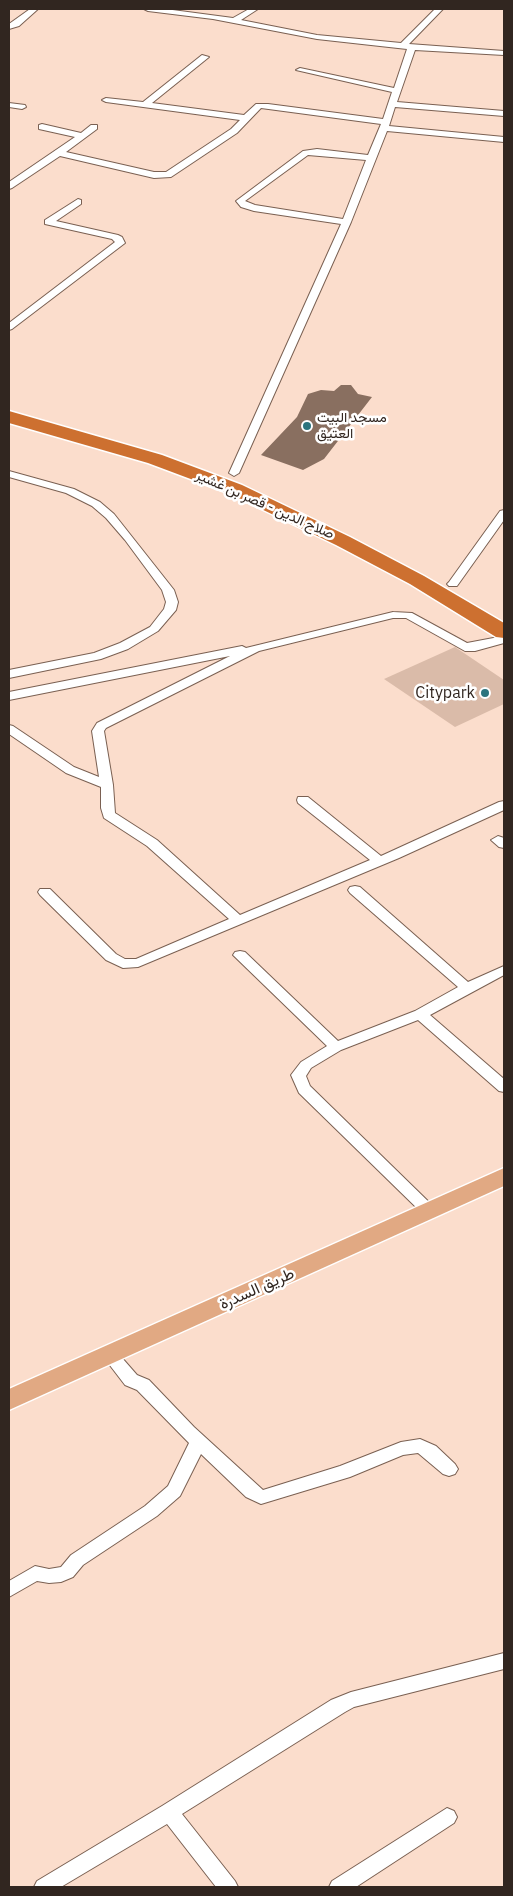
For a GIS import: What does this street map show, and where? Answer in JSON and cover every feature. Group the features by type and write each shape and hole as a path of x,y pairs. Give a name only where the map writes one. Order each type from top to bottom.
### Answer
{"highway":[{"path":"9,404 146,442 234,473 314,508 504,613"},
{"name":"صلاح الدين - قصر بن غشير","path":"9,417 147,456 236,489 343,541 417,580 504,632"}],"main road":[{"name":"طريق السدرة","path":"9,1400 504,1176"}],"street":[{"path":"9,27 16,24 34,9"},
{"path":"150,9 234,21 316,37 504,53"},
{"path":"234,21 254,9"},
{"path":"234,473 346,222 397,91 407,46 439,9"},
{"path":"145,105 205,58"},
{"path":"300,70 397,91"},
{"path":"106,100 245,118"},
{"path":"392,104 504,114"},
{"path":"9,105 20,107 9,113"},
{"path":"59,153 164,176 216,145 234,131 256,108 268,106 384,125 504,140"},
{"path":"42,127 83,136"},
{"path":"9,186 94,128"},
{"path":"346,222 254,208 244,205 240,201 306,153 317,152 371,158"},
{"path":"9,327 120,244 119,239 116,238 48,222 78,202"},
{"path":"9,474 70,491 96,504 110,516 129,538 168,590 172,602 170,610 154,629 124,646 97,656 9,674"},
{"path":"454,584 504,513"},
{"path":"9,696 262,646 393,615 403,614 465,647 476,647 504,640"},
{"path":"238,920 152,843 108,815 107,785 98,731 101,726 121,714 262,646"},
{"path":"9,729 70,770 107,785"},
{"path":"303,800 379,861"},
{"path":"45,892 111,957 123,964 138,964 379,861 504,805"},
{"path":"355,890 467,988"},
{"path":"240,955 336,1047"},
{"path":"429,1211 304,1089 298,1075 306,1065 336,1047 420,1014 504,970"},
{"path":"420,1014 504,1087"},
{"path":"110,1355 131,1380 143,1385 198,1442 252,1492 262,1497 344,1472 401,1449 413,1447 420,1446 430,1451 450,1469"},
{"path":"9,1590 35,1573 49,1576 62,1575 77,1560 151,1511 174,1491 198,1442"},
{"path":"44,1887 169,1812 338,1706 352,1700 504,1661"},
{"path":"169,1812 228,1887"},
{"path":"339,1887 447,1817"}],"shaded area":[{"path":"455,647 504,680 504,704 455,727 384,679"}],"building":[{"name":"مسجد البيت العتيق","path":"341,385 351,385 358,394 372,397 324,459 303,470 261,455 297,417 308,394 321,390 334,391"}],"place":[{"name":"مسجد البيت العتيق","path":"307,426"},
{"name":"Citypark","path":"485,693"}]}
